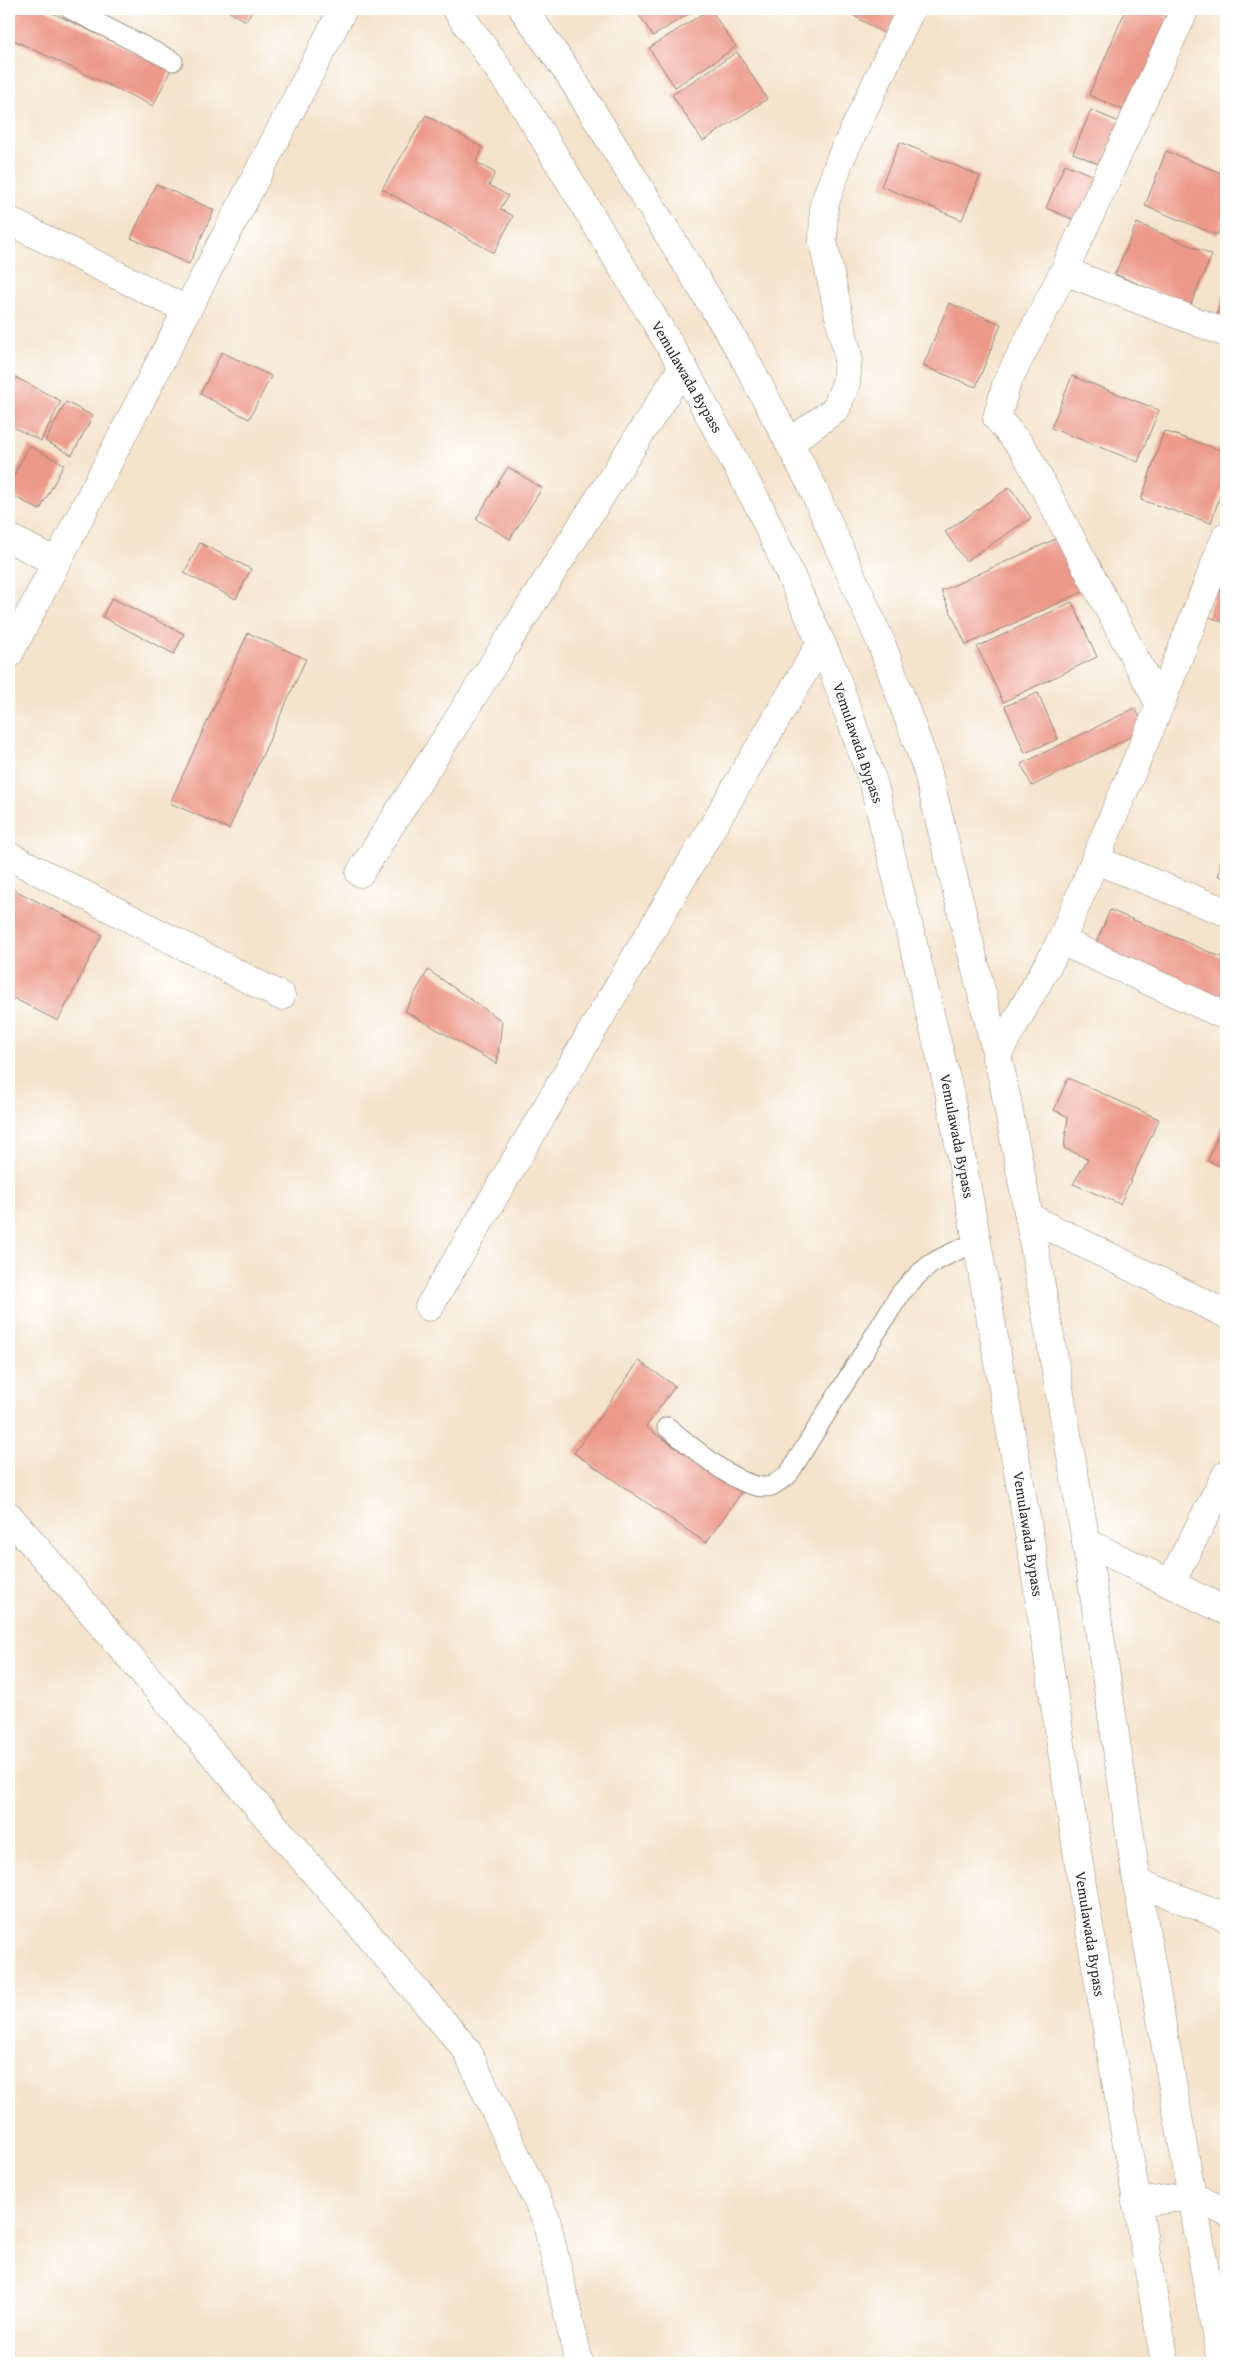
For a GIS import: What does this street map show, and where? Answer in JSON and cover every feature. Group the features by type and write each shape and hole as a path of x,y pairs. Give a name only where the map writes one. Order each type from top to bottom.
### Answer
{"street":[{"path":"9,654 343,9"},
{"name":"Vemulawada Bypass","path":"456,9 523,104 683,368 760,508 832,667 874,785 949,1091 977,1242 1032,1551 1083,1891 1165,2363"},
{"path":"523,9 569,74 735,341 811,484 882,645 927,769 1003,1080 1029,1217 1086,1542 1137,1882 1221,2363"},
{"path":"789,443 836,408 846,383 848,357 823,242 824,204 840,160 911,9"},
{"path":"1160,705 1024,450 997,418 1007,382 1064,271 1185,9"},
{"path":"9,221 187,310"},
{"path":"1064,271 1226,332"},
{"path":"360,873 683,368"},
{"path":"996,1057 1061,941 1160,705 1226,536"},
{"path":"9,538 56,562"},
{"path":"429,1307 821,643"},
{"path":"9,856 281,996"},
{"path":"1096,860 1226,912"},
{"path":"1061,941 1226,1016"},
{"path":"1029,1217 1226,1314"},
{"path":"1170,1584 1226,1475"},
{"path":"9,1516 466,2050 546,2219 579,2363"},
{"path":"1086,1542 1226,1611"},
{"path":"1137,1882 1226,1916"},
{"path":"1136,2204 1191,2196 1226,2212"}],"lane":[{"path":"70,9 173,62"},
{"path":"667,1427 737,1480 756,1486 771,1486 788,1475 900,1294 919,1271 939,1258 977,1242"}],"building":[{"path":"9,9 44,9 171,69 153,106 9,38"},
{"path":"224,9 253,9 246,21"},
{"path":"635,9 696,9 653,36"},
{"path":"710,9 736,47 675,87 649,48"},
{"path":"858,9 901,9 887,35 854,16"},
{"path":"1126,9 1146,9 1171,19 1131,113 1089,95"},
{"path":"737,52 767,99 703,141 672,95"},
{"path":"1091,110 1133,128 1115,171 1073,153"},
{"path":"426,115 483,148 476,162 495,173 489,185 508,196 500,209 513,216 494,253 382,189"},
{"path":"900,142 980,176 962,220 881,186"},
{"path":"1166,151 1226,175 1226,212 1217,235 1145,206"},
{"path":"1065,164 1110,183 1091,227 1046,208"},
{"path":"156,184 214,210 189,264 131,238"},
{"path":"1137,223 1212,255 1190,306 1115,274"},
{"path":"9,237 16,240 9,256"},
{"path":"1226,291 1226,325 1214,321"},
{"path":"949,303 1001,324 976,387 923,366"},
{"path":"222,352 271,376 249,419 200,394"},
{"path":"13,376 61,401 41,441 9,425 9,385"},
{"path":"1072,376 1159,410 1138,462 1051,428"},
{"path":"66,402 93,416 72,455 45,441"},
{"path":"1164,431 1226,452 1226,477 1211,523 1141,500"},
{"path":"29,446 64,464 40,510 9,494 9,485"},
{"path":"508,467 542,488 510,539 476,519"},
{"path":"1010,487 1031,518 966,561 945,532"},
{"path":"1062,536 1087,590 966,645 941,591"},
{"path":"200,543 251,569 236,599 184,573"},
{"path":"1226,562 1226,623 1207,616"},
{"path":"112,598 184,634 174,654 102,617"},
{"path":"1072,602 1097,657 1003,702 977,647"},
{"path":"248,633 306,659 229,829 170,803"},
{"path":"1038,693 1058,739 1025,753 1005,706"},
{"path":"1135,708 1146,729 1032,786 1021,764"},
{"path":"1226,853 1226,878 1218,876"},
{"path":"9,887 102,935 58,1021 9,996"},
{"path":"1110,910 1226,959 1226,995 1224,1002 1094,948"},
{"path":"428,970 502,1021 497,1064 405,1011"},
{"path":"1068,1078 1159,1119 1120,1204 1073,1184 1088,1159 1064,1148 1068,1117 1054,1110"},
{"path":"1226,1113 1226,1168 1208,1161"},
{"path":"639,1361 675,1386 646,1427 741,1493 706,1543 574,1453"}]}
